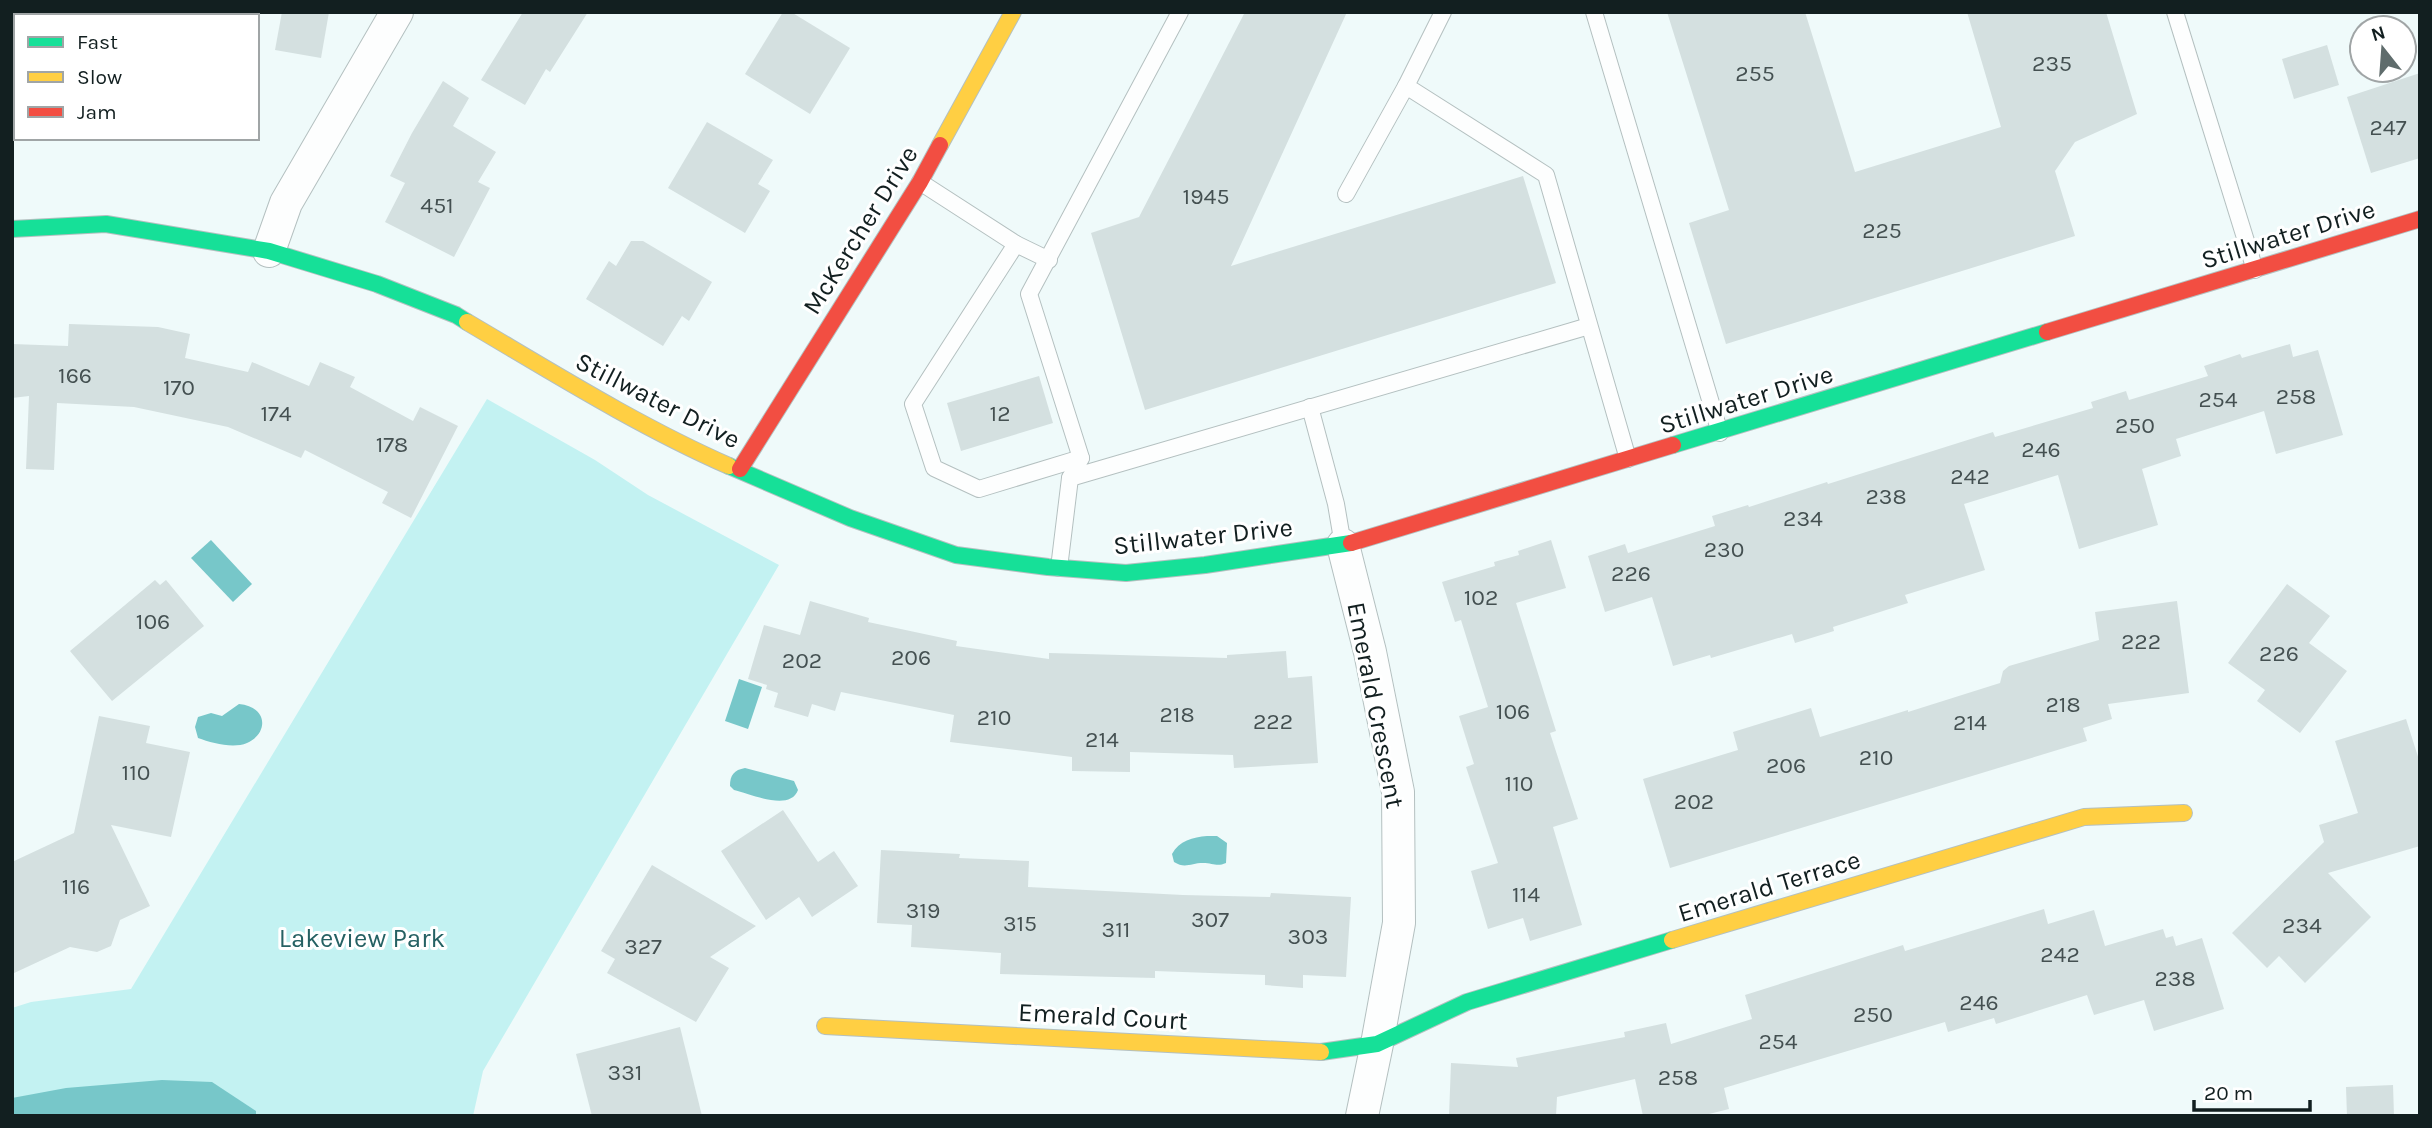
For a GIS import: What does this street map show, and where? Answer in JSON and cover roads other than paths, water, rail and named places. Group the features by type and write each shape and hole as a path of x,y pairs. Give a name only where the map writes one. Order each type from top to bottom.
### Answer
{"street":[{"path":"269,251 286,203 397,12"},
{"name":"McKercher Drive","path":"740,469 920,182 1013,12"},
{"name":"Stillwater Drive","path":"12,229 106,223 269,251 377,284 456,315 558,376 672,438 850,519 956,555 1126,573 1205,565 1343,545 2420,219"},
{"name":"Emerald Crescent","path":"1343,545 1370,652 1398,792 1399,923 1362,1116"},
{"name":"Emerald Terrace","path":"1377,1044 1466,1002 2084,817 2185,813"},
{"name":"Emerald Court","path":"825,1026 1317,1053 1377,1044"}],"lane":[{"path":"1059,568 1070,478 1081,458 1030,294 1180,12"},
{"path":"1346,194 1406,86 1443,12"},
{"path":"1594,12 1720,433"},
{"path":"2175,12 2255,270"},
{"path":"1406,86 1546,175 1628,459"},
{"path":"920,182 1016,244 1049,260"},
{"path":"1016,244 913,404 934,468 979,489 1081,458"},
{"path":"1070,478 1589,326"},
{"path":"1310,407 1336,504 1343,545"}],"park label":[{"name":"Lakeview Park","path":"362,938"}]}
